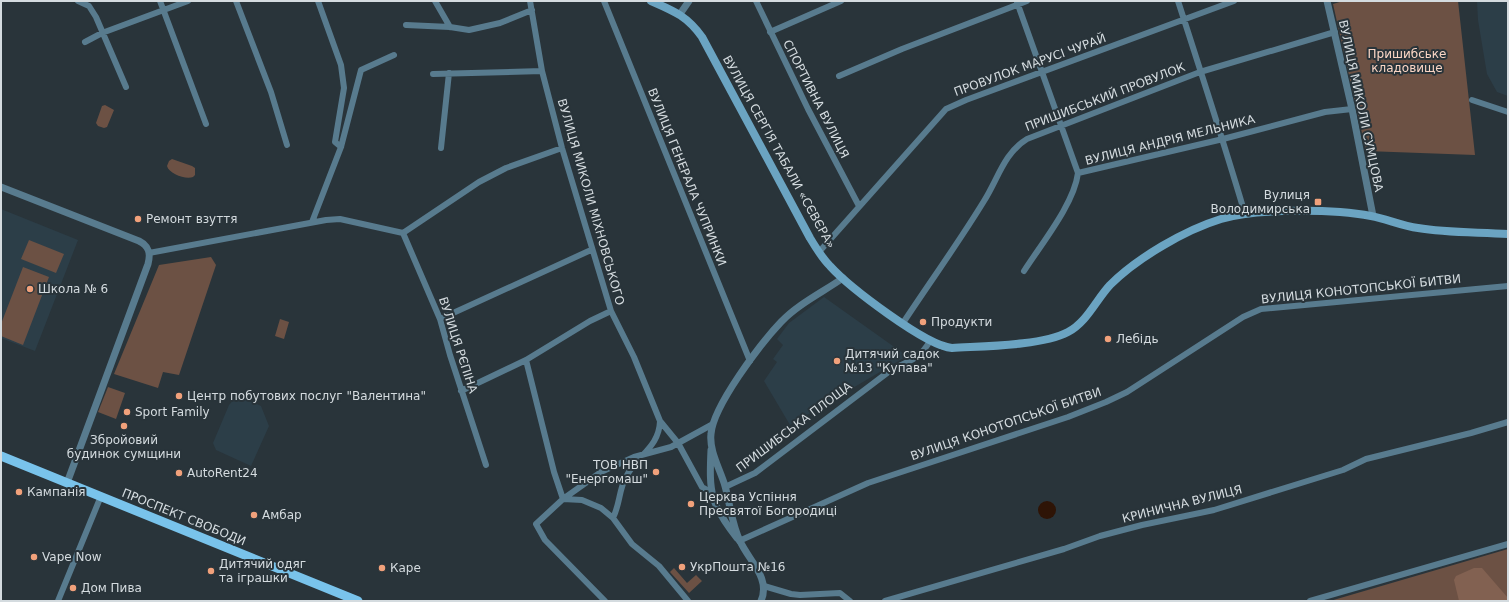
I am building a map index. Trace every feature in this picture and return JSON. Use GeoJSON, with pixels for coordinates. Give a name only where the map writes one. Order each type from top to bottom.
{"type":"FeatureCollection","features":[{"type":"Feature","properties":{"kind":"main road","name":"ВУЛИЦЯ СЕРГІЯ ТАБАЛИ «СЄВЄРА»"},"geometry":{"type":"LineString","coordinates":[[651,1],[680,14],[692,24],[702,37],[819,252],[829,265],[843,278],[903,323],[930,341],[947,348],[1021,343],[1066,333],[1083,320],[1110,286],[1137,263],[1169,243],[1220,219],[1245,214],[1306,212],[1350,213],[1373,216],[1401,225],[1419,228],[1508,234]]}},
{"type":"Feature","properties":{"kind":"main road","name":"ПРОСПЕКТ СВОБОДИ"},"geometry":{"type":"LineString","coordinates":[[1,456],[358,601]]}},
{"type":"Feature","properties":{"kind":"street"},"geometry":{"type":"LineString","coordinates":[[78,1],[89,6],[96,17],[126,87]]}},
{"type":"Feature","properties":{"kind":"street"},"geometry":{"type":"LineString","coordinates":[[160,1],[206,124]]}},
{"type":"Feature","properties":{"kind":"street"},"geometry":{"type":"LineString","coordinates":[[85,42],[102,32],[188,1]]}},
{"type":"Feature","properties":{"kind":"street"},"geometry":{"type":"LineString","coordinates":[[236,1],[271,92],[287,145]]}},
{"type":"Feature","properties":{"kind":"street"},"geometry":{"type":"LineString","coordinates":[[318,1],[341,66],[344,88],[335,142],[341,147]]}},
{"type":"Feature","properties":{"kind":"street"},"geometry":{"type":"LineString","coordinates":[[435,1],[450,27]]}},
{"type":"Feature","properties":{"kind":"street","name":"ВУЛИЦЯ МИКОЛИ МІХНОВСЬКОГО"},"geometry":{"type":"LineString","coordinates":[[530,1],[542,70],[562,148],[611,311],[634,357],[660,420],[678,443],[702,487],[711,492]]}},
{"type":"Feature","properties":{"kind":"street","name":"ВУЛИЦЯ ГЕНЕРАЛА ЧУПРИНКИ"},"geometry":{"type":"LineString","coordinates":[[604,1],[750,361]]}},
{"type":"Feature","properties":{"kind":"street"},"geometry":{"type":"LineString","coordinates":[[680,14],[689,1]]}},
{"type":"Feature","properties":{"kind":"street","name":"СПОРТИВНА ВУЛИЦЯ"},"geometry":{"type":"LineString","coordinates":[[756,1],[770,32],[859,206]]}},
{"type":"Feature","properties":{"kind":"street"},"geometry":{"type":"LineString","coordinates":[[770,32],[841,1]]}},
{"type":"Feature","properties":{"kind":"street"},"geometry":{"type":"LineString","coordinates":[[839,76],[1017,3],[1027,1]]}},
{"type":"Feature","properties":{"kind":"street"},"geometry":{"type":"LineString","coordinates":[[1178,1],[1223,139],[1245,214]]}},
{"type":"Feature","properties":{"kind":"street","name":"ПРОВУЛОК МАРУСІ ЧУРАЙ"},"geometry":{"type":"LineString","coordinates":[[819,252],[946,109],[1043,71],[1234,1]]}},
{"type":"Feature","properties":{"kind":"street","name":"ВУЛИЦЯ МИКОЛИ СУМЦОВА"},"geometry":{"type":"LineString","coordinates":[[1327,1],[1336,32],[1373,216]]}},
{"type":"Feature","properties":{"kind":"street"},"geometry":{"type":"LineString","coordinates":[[1017,3],[1043,71],[1078,173]]}},
{"type":"Feature","properties":{"kind":"street"},"geometry":{"type":"LineString","coordinates":[[406,25],[450,27],[469,30],[500,23],[532,10]]}},
{"type":"Feature","properties":{"kind":"street","name":"ПРИШИБСЬКИЙ ПРОВУЛОК"},"geometry":{"type":"LineString","coordinates":[[903,323],[985,200],[1011,152],[1017,145],[1027,139],[1200,72],[1336,32]]}},
{"type":"Feature","properties":{"kind":"street"},"geometry":{"type":"LineString","coordinates":[[312,222],[341,147],[361,70],[394,55]]}},
{"type":"Feature","properties":{"kind":"street"},"geometry":{"type":"LineString","coordinates":[[433,74],[542,70]]}},
{"type":"Feature","properties":{"kind":"street"},"geometry":{"type":"LineString","coordinates":[[441,148],[449,73]]}},
{"type":"Feature","properties":{"kind":"street"},"geometry":{"type":"LineString","coordinates":[[1472,100],[1508,112]]}},
{"type":"Feature","properties":{"kind":"street","name":"ВУЛИЦЯ АНДРІЯ МЕЛЬНИКА"},"geometry":{"type":"LineString","coordinates":[[1024,271],[1070,198],[1076,186],[1078,173],[1223,139],[1326,112],[1352,109]]}},
{"type":"Feature","properties":{"kind":"street"},"geometry":{"type":"LineString","coordinates":[[149,253],[210,240],[312,222],[340,219],[403,233],[479,182],[506,168],[562,148]]}},
{"type":"Feature","properties":{"kind":"street"},"geometry":{"type":"LineString","coordinates":[[1,187],[139,241],[145,244],[149,253],[146,270],[67,483]]}},
{"type":"Feature","properties":{"kind":"street","name":"ВУЛИЦЯ РЄПІНА"},"geometry":{"type":"LineString","coordinates":[[403,233],[440,319],[461,391],[486,465]]}},
{"type":"Feature","properties":{"kind":"street"},"geometry":{"type":"LineString","coordinates":[[440,319],[592,250]]}},
{"type":"Feature","properties":{"kind":"street","name":"ПРИШИБСЬКА ПЛОЩА"},"geometry":{"type":"LineString","coordinates":[[764,586],[758,570],[739,541],[725,487],[711,446],[712,424],[722,403],[750,361],[782,322],[805,303],[843,278]]}},
{"type":"Feature","properties":{"kind":"street","name":"ВУЛИЦЯ КОНОТОПСЬКОЇ БИТВИ"},"geometry":{"type":"LineString","coordinates":[[739,541],[868,483],[1046,425],[1106,402],[1127,392],[1252,312],[1285,306],[1312,306],[1388,296],[1508,286]]}},
{"type":"Feature","properties":{"kind":"street"},"geometry":{"type":"LineString","coordinates":[[461,391],[526,360],[590,320],[611,311]]}},
{"type":"Feature","properties":{"kind":"street","name":"ПРИШИБСЬКА ПЛОЩА"},"geometry":{"type":"LineString","coordinates":[[725,487],[755,473],[891,370],[916,359],[923,352],[930,341]]}},
{"type":"Feature","properties":{"kind":"street"},"geometry":{"type":"LineString","coordinates":[[526,360],[554,472],[563,499]]}},
{"type":"Feature","properties":{"kind":"street"},"geometry":{"type":"LineString","coordinates":[[613,518],[619,505],[625,479],[646,453],[660,432],[660,420]]}},
{"type":"Feature","properties":{"kind":"street","name":"КРИНИЧНА ВУЛИЦЯ"},"geometry":{"type":"LineString","coordinates":[[885,601],[1064,549],[1100,536],[1142,525],[1214,510],[1343,470],[1366,459],[1471,433],[1508,422]]}},
{"type":"Feature","properties":{"kind":"street"},"geometry":{"type":"LineString","coordinates":[[606,601],[545,540],[536,524],[563,499],[601,472],[623,461],[646,453],[663,450],[712,424]]}},
{"type":"Feature","properties":{"kind":"street"},"geometry":{"type":"LineString","coordinates":[[711,446],[711,492],[720,517],[739,541]]}},
{"type":"Feature","properties":{"kind":"street"},"geometry":{"type":"LineString","coordinates":[[58,601],[101,496]]}},
{"type":"Feature","properties":{"kind":"street"},"geometry":{"type":"LineString","coordinates":[[563,499],[591,502],[601,508],[613,518],[632,544],[659,566],[688,601]]}},
{"type":"Feature","properties":{"kind":"street"},"geometry":{"type":"LineString","coordinates":[[1310,601],[1508,544]]}},
{"type":"Feature","properties":{"kind":"street"},"geometry":{"type":"LineString","coordinates":[[761,601],[764,586],[800,595],[840,593],[850,601]]}},
{"type":"Feature","properties":{"kind":"shaded area"},"geometry":{"type":"Polygon","coordinates":[[[1477,1],[1508,1],[1508,96],[1497,92],[1487,74],[1478,20],[1477,1]]]}},
{"type":"Feature","properties":{"kind":"shaded area","name":"Школа № 6"},"geometry":{"type":"Polygon","coordinates":[[[1,209],[78,240],[35,351],[1,338],[1,209]]]}},
{"type":"Feature","properties":{"kind":"shaded area","name":"Дитячий садок №13 \"Купава\""},"geometry":{"type":"Polygon","coordinates":[[[824,297],[907,356],[790,425],[764,381],[777,362],[773,359],[783,345],[777,339],[789,323],[824,297]]]}},
{"type":"Feature","properties":{"kind":"shaded area"},"geometry":{"type":"Polygon","coordinates":[[[238,395],[261,406],[269,426],[251,466],[216,450],[213,443],[229,405],[238,395]]]}},
{"type":"Feature","properties":{"kind":"shaded area"},"geometry":{"type":"Polygon","coordinates":[[[1047,501],[1053,504],[1056,510],[1053,516],[1047,519],[1041,516],[1038,510],[1041,504],[1047,501]]]}},
{"type":"Feature","properties":{"kind":"shaded area"},"geometry":{"type":"Polygon","coordinates":[[[1474,568],[1482,568],[1508,598],[1508,601],[1459,601],[1454,580],[1456,576],[1474,568]]]}},
{"type":"Feature","properties":{"kind":"green space","name":"Пришибське кладовище"},"geometry":{"type":"Polygon","coordinates":[[[1343,1],[1458,1],[1475,155],[1366,151],[1333,4],[1343,1]]]}},
{"type":"Feature","properties":{"kind":"green space"},"geometry":{"type":"Polygon","coordinates":[[[105,105],[114,110],[107,127],[104,128],[98,126],[96,123],[102,106],[105,105]]]}},
{"type":"Feature","properties":{"kind":"green space"},"geometry":{"type":"Polygon","coordinates":[[[172,159],[195,168],[195,175],[190,178],[186,178],[171,172],[167,166],[169,161],[172,159]]]}},
{"type":"Feature","properties":{"kind":"green space"},"geometry":{"type":"Polygon","coordinates":[[[29,240],[64,254],[56,273],[21,259],[29,240]]]}},
{"type":"Feature","properties":{"kind":"green space"},"geometry":{"type":"Polygon","coordinates":[[[211,257],[216,265],[179,375],[163,372],[158,388],[114,374],[159,265],[211,257]]]}},
{"type":"Feature","properties":{"kind":"green space"},"geometry":{"type":"Polygon","coordinates":[[[23,267],[49,277],[23,345],[1,336],[1,324],[23,267]]]}},
{"type":"Feature","properties":{"kind":"green space"},"geometry":{"type":"Polygon","coordinates":[[[280,319],[289,322],[284,339],[275,336],[280,319]]]}},
{"type":"Feature","properties":{"kind":"green space"},"geometry":{"type":"Polygon","coordinates":[[[108,387],[125,393],[116,419],[98,412],[108,387]]]}},
{"type":"Feature","properties":{"kind":"green space"},"geometry":{"type":"Polygon","coordinates":[[[1508,549],[1508,601],[1330,601],[1508,549]]]}},
{"type":"Feature","properties":{"kind":"green space"},"geometry":{"type":"Polygon","coordinates":[[[674,568],[687,583],[696,575],[702,581],[689,593],[670,572],[674,568]]]}},
{"type":"Feature","properties":{"kind":"place","name":"Вулиця Володимирська"},"geometry":{"type":"Point","coordinates":[1318,202]}},
{"type":"Feature","properties":{"kind":"place","name":"Ремонт взуття"},"geometry":{"type":"Point","coordinates":[138,219]}},
{"type":"Feature","properties":{"kind":"place","name":"Школа № 6"},"geometry":{"type":"Point","coordinates":[30,289]}},
{"type":"Feature","properties":{"kind":"place","name":"Продукти"},"geometry":{"type":"Point","coordinates":[923,322]}},
{"type":"Feature","properties":{"kind":"place","name":"Лебідь"},"geometry":{"type":"Point","coordinates":[1108,339]}},
{"type":"Feature","properties":{"kind":"place","name":"Дитячий садок №13 \"Купава\""},"geometry":{"type":"Point","coordinates":[837,361]}},
{"type":"Feature","properties":{"kind":"place","name":"Центр побутових послуг \"Валентина\""},"geometry":{"type":"Point","coordinates":[179,396]}},
{"type":"Feature","properties":{"kind":"place","name":"Sport Family"},"geometry":{"type":"Point","coordinates":[127,412]}},
{"type":"Feature","properties":{"kind":"place","name":"Збройовий будинок сумщини"},"geometry":{"type":"Point","coordinates":[124,426]}},
{"type":"Feature","properties":{"kind":"place","name":"ТОВ НВП \"Енергомаш\""},"geometry":{"type":"Point","coordinates":[656,472]}},
{"type":"Feature","properties":{"kind":"place","name":"AutoRent24"},"geometry":{"type":"Point","coordinates":[179,473]}},
{"type":"Feature","properties":{"kind":"place","name":"Кампанія"},"geometry":{"type":"Point","coordinates":[19,492]}},
{"type":"Feature","properties":{"kind":"place","name":"Церква Успіння Пресвятої Богородиці"},"geometry":{"type":"Point","coordinates":[691,504]}},
{"type":"Feature","properties":{"kind":"place","name":"Амбар"},"geometry":{"type":"Point","coordinates":[254,515]}},
{"type":"Feature","properties":{"kind":"place","name":"Vape Now"},"geometry":{"type":"Point","coordinates":[34,557]}},
{"type":"Feature","properties":{"kind":"place","name":"УкрПошта №16"},"geometry":{"type":"Point","coordinates":[682,567]}},
{"type":"Feature","properties":{"kind":"place","name":"Каре"},"geometry":{"type":"Point","coordinates":[382,568]}},
{"type":"Feature","properties":{"kind":"place","name":"Дитячий одяг та іграшки"},"geometry":{"type":"Point","coordinates":[211,571]}},
{"type":"Feature","properties":{"kind":"place","name":"Дом Пива"},"geometry":{"type":"Point","coordinates":[73,588]}}]}
